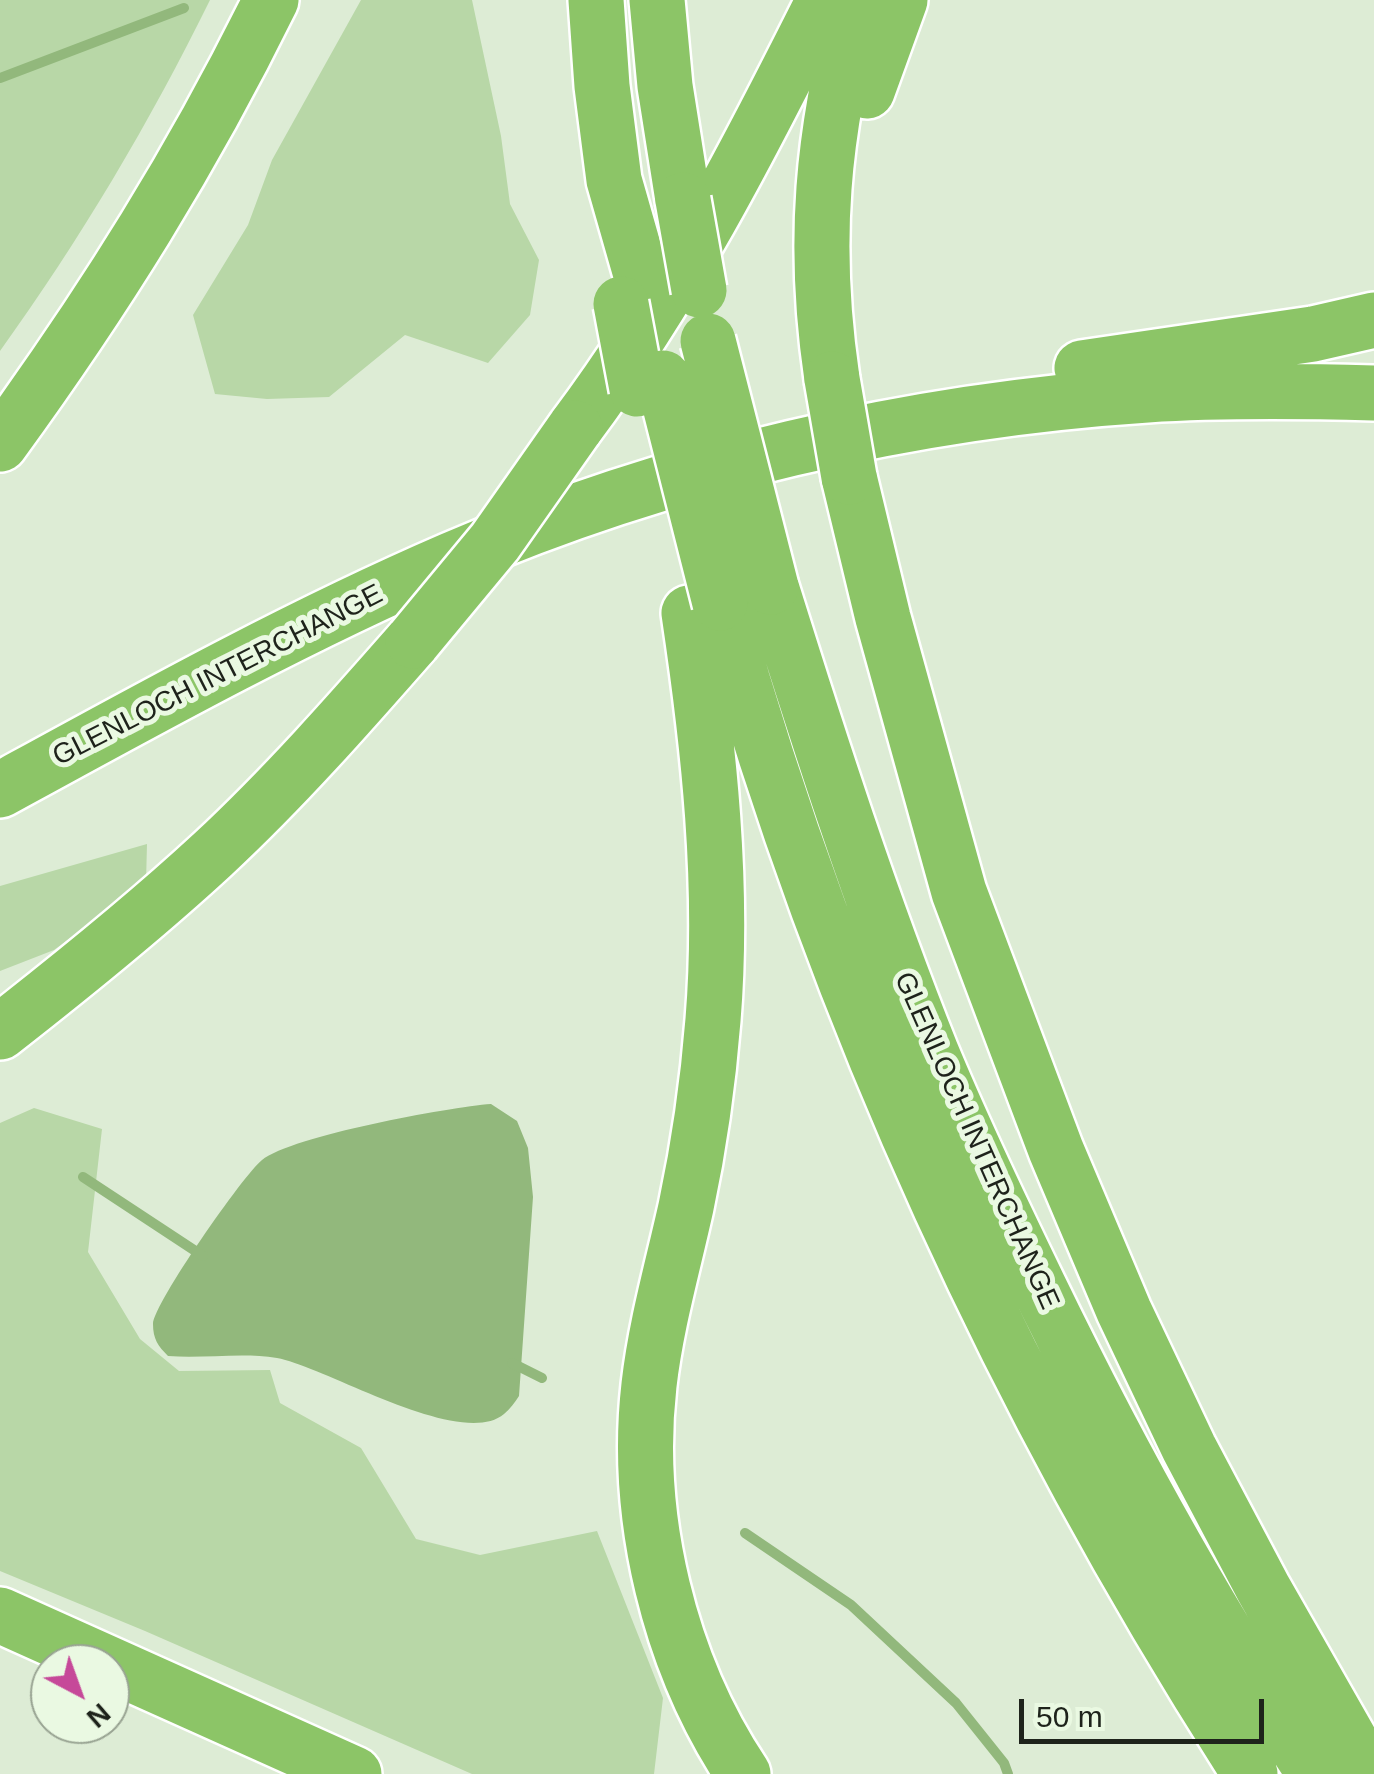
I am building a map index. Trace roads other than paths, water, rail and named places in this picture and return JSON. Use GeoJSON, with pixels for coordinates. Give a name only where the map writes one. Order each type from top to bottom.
{"type":"FeatureCollection","features":[{"type":"Feature","properties":{"kind":"highway"},"geometry":{"type":"LineString","coordinates":[[0,444],[68,350],[151,223],[226,90],[271,0]]}},
{"type":"Feature","properties":{"kind":"highway"},"geometry":{"type":"LineString","coordinates":[[596,0],[614,180],[614,231],[630,288],[667,359]]}},
{"type":"Feature","properties":{"kind":"highway","name":"GLENLOCH INTERCHANGE"},"geometry":{"type":"LineString","coordinates":[[657,0],[665,86],[683,200],[667,359],[704,608],[744,690],[816,905],[902,1124],[1024,1383],[1110,1544],[1250,1774]]}},
{"type":"Feature","properties":{"kind":"highway","name":"GLENLOCH INTERCHANGE"},"geometry":{"type":"LineString","coordinates":[[0,1032],[101,952],[215,853],[321,745],[495,542],[612,380],[687,257],[824,0]]}},
{"type":"Feature","properties":{"kind":"highway"},"geometry":{"type":"LineString","coordinates":[[858,0],[834,103],[822,181],[821,264],[830,365],[849,476],[883,618],[958,892],[1056,1150],[1124,1311],[1262,1588],[1369,1774]]}},
{"type":"Feature","properties":{"kind":"highway"},"geometry":{"type":"LineString","coordinates":[[830,365],[840,218],[851,150],[872,75],[900,0]]}},
{"type":"Feature","properties":{"kind":"highway"},"geometry":{"type":"LineString","coordinates":[[284,636],[361,586],[452,540],[584,484],[665,459],[888,403],[1122,361],[1313,334],[1374,320]]}},
{"type":"Feature","properties":{"kind":"highway","name":"GLENLOCH INTERCHANGE"},"geometry":{"type":"LineString","coordinates":[[667,359],[771,587],[837,800],[952,1103],[1073,1357],[1147,1496],[1212,1610],[1315,1774]]}},
{"type":"Feature","properties":{"kind":"highway","name":"GLENLOCH INTERCHANGE"},"geometry":{"type":"LineString","coordinates":[[0,790],[284,636],[454,559],[614,498],[696,474],[886,429],[1060,403],[1149,394],[1374,393]]}},
{"type":"Feature","properties":{"kind":"highway"},"geometry":{"type":"LineString","coordinates":[[704,608],[706,740],[715,874],[714,1002],[701,1120],[651,1368],[646,1467],[653,1536],[672,1618],[695,1684],[744,1774]]}},
{"type":"Feature","properties":{"kind":"highway"},"geometry":{"type":"LineString","coordinates":[[0,1616],[334,1767]]}},
{"type":"Feature","properties":{"kind":"waterway"},"geometry":{"type":"LineString","coordinates":[[0,78],[184,8]]}},
{"type":"Feature","properties":{"kind":"waterway"},"geometry":{"type":"LineString","coordinates":[[83,1177],[203,1256]]}},
{"type":"Feature","properties":{"kind":"waterway"},"geometry":{"type":"LineString","coordinates":[[512,1363],[542,1378]]}},
{"type":"Feature","properties":{"kind":"waterway"},"geometry":{"type":"LineString","coordinates":[[745,1533],[851,1605],[956,1703],[1004,1763],[1008,1774]]}}]}
